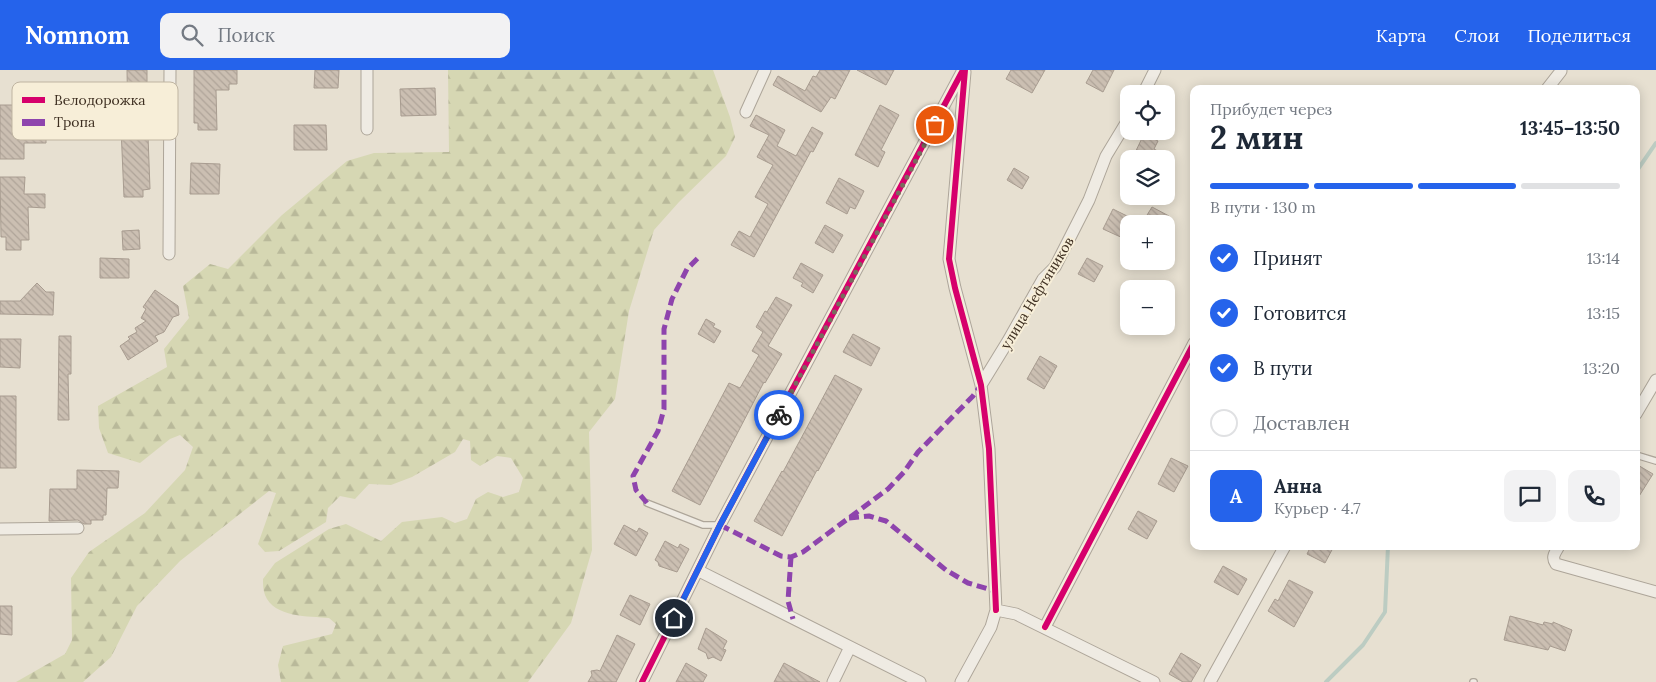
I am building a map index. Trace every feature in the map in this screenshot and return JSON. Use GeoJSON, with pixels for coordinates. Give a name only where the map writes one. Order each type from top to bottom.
{"type":"FeatureCollection","features":[{"type":"Feature","properties":{"kind":"street"},"geometry":{"type":"LineString","coordinates":[[367,70],[367,128]]}},
{"type":"Feature","properties":{"kind":"street"},"geometry":{"type":"LineString","coordinates":[[746,112],[766,70]]}},
{"type":"Feature","properties":{"kind":"street"},"geometry":{"type":"LineString","coordinates":[[961,682],[991,627],[996,610],[989,449],[981,385],[955,288],[950,259],[964,70]]}},
{"type":"Feature","properties":{"kind":"street"},"geometry":{"type":"LineString","coordinates":[[642,682],[699,571],[720,525],[964,70]]}},
{"type":"Feature","properties":{"kind":"street"},"geometry":{"type":"LineString","coordinates":[[1148,85],[1155,70]]}},
{"type":"Feature","properties":{"kind":"street"},"geometry":{"type":"LineString","coordinates":[[1550,85],[1561,71]]}},
{"type":"Feature","properties":{"kind":"street","name":"улица Нефтяников"},"geometry":{"type":"LineString","coordinates":[[981,385],[1043,280],[1055,267],[1089,200],[1106,156],[1120,133]]}},
{"type":"Feature","properties":{"kind":"street"},"geometry":{"type":"LineString","coordinates":[[169,254],[170,140]]}},
{"type":"Feature","properties":{"kind":"street"},"geometry":{"type":"LineString","coordinates":[[1045,627],[1190,351]]}},
{"type":"Feature","properties":{"kind":"street"},"geometry":{"type":"LineString","coordinates":[[1640,407],[1656,380]]}},
{"type":"Feature","properties":{"kind":"street"},"geometry":{"type":"LineString","coordinates":[[0,529],[78,528]]}},
{"type":"Feature","properties":{"kind":"street"},"geometry":{"type":"LineString","coordinates":[[1210,682],[1283,550]]}},
{"type":"Feature","properties":{"kind":"street"},"geometry":{"type":"LineString","coordinates":[[1557,550],[1553,556],[1556,564],[1656,592]]}},
{"type":"Feature","properties":{"kind":"street"},"geometry":{"type":"LineString","coordinates":[[699,571],[920,682]]}},
{"type":"Feature","properties":{"kind":"street"},"geometry":{"type":"LineString","coordinates":[[996,610],[1016,614],[1045,627],[1154,682]]}},
{"type":"Feature","properties":{"kind":"street"},"geometry":{"type":"LineString","coordinates":[[833,682],[850,647]]}},
{"type":"Feature","properties":{"kind":"lane"},"geometry":{"type":"LineString","coordinates":[[1640,456],[1656,461]]}},
{"type":"Feature","properties":{"kind":"lane"},"geometry":{"type":"LineString","coordinates":[[647,503],[703,525],[720,525]]}},
{"type":"Feature","properties":{"kind":"green space"},"geometry":{"type":"Polygon","coordinates":[[[448,70],[713,70],[735,137],[726,156],[679,202],[654,230],[629,311],[615,399],[589,432],[592,550],[571,623],[528,682],[281,682],[278,665],[283,646],[332,634],[336,624],[329,618],[302,616],[284,612],[270,603],[264,593],[263,579],[275,563],[329,529],[346,524],[381,541],[402,522],[442,517],[455,523],[467,519],[476,499],[488,492],[503,497],[519,492],[523,478],[511,458],[497,456],[480,466],[471,460],[470,441],[463,439],[455,452],[412,477],[391,485],[369,484],[355,499],[340,496],[328,508],[326,522],[279,551],[265,552],[258,544],[276,493],[269,491],[180,561],[137,606],[111,657],[83,682],[16,682],[65,654],[72,640],[71,578],[89,552],[145,513],[185,470],[193,447],[180,435],[170,439],[140,463],[108,453],[99,428],[98,406],[167,367],[164,349],[189,318],[183,286],[210,264],[228,269],[282,215],[347,161],[374,153],[449,152],[448,70]]]}},
{"type":"Feature","properties":{"kind":"building"},"geometry":{"type":"Polygon","coordinates":[[[127,70],[147,70],[147,82],[127,82],[127,70]]]}},
{"type":"Feature","properties":{"kind":"building"},"geometry":{"type":"Polygon","coordinates":[[[194,70],[237,70],[237,84],[229,84],[229,90],[216,90],[217,130],[198,130],[198,123],[194,123],[194,70]]]}},
{"type":"Feature","properties":{"kind":"building"},"geometry":{"type":"Polygon","coordinates":[[[315,70],[339,70],[338,88],[314,88],[315,70]]]}},
{"type":"Feature","properties":{"kind":"building"},"geometry":{"type":"Polygon","coordinates":[[[820,70],[850,70],[835,99],[831,97],[821,112],[773,85],[778,76],[805,91],[813,76],[816,77],[820,70]]]}},
{"type":"Feature","properties":{"kind":"building"},"geometry":{"type":"Polygon","coordinates":[[[857,70],[894,70],[886,85],[857,70]]]}},
{"type":"Feature","properties":{"kind":"building"},"geometry":{"type":"Polygon","coordinates":[[[1011,70],[1045,70],[1032,93],[1006,79],[1011,70]]]}},
{"type":"Feature","properties":{"kind":"building"},"geometry":{"type":"Polygon","coordinates":[[[1093,70],[1114,70],[1103,92],[1086,83],[1093,70]]]}},
{"type":"Feature","properties":{"kind":"building"},"geometry":{"type":"Polygon","coordinates":[[[435,88],[436,115],[401,116],[400,89],[435,88]]]}},
{"type":"Feature","properties":{"kind":"building"},"geometry":{"type":"Polygon","coordinates":[[[0,105],[12,105],[12,140],[46,140],[46,143],[24,143],[24,159],[0,159],[0,105]]]}},
{"type":"Feature","properties":{"kind":"building"},"geometry":{"type":"Polygon","coordinates":[[[880,105],[899,115],[881,150],[885,152],[878,167],[855,155],[880,105]]]}},
{"type":"Feature","properties":{"kind":"building"},"geometry":{"type":"Polygon","coordinates":[[[756,115],[785,130],[777,146],[796,156],[812,127],[823,133],[813,152],[811,151],[754,257],[731,245],[739,231],[750,237],[768,204],[755,197],[773,165],[757,157],[769,135],[750,126],[756,115]]]}},
{"type":"Feature","properties":{"kind":"building"},"geometry":{"type":"Polygon","coordinates":[[[294,125],[326,125],[327,150],[294,150],[294,125]]]}},
{"type":"Feature","properties":{"kind":"building"},"geometry":{"type":"Polygon","coordinates":[[[122,140],[148,140],[150,189],[143,190],[143,197],[124,197],[122,140]]]}},
{"type":"Feature","properties":{"kind":"building"},"geometry":{"type":"Polygon","coordinates":[[[1141,140],[1158,141],[1154,149],[1156,150],[1136,150],[1141,140]]]}},
{"type":"Feature","properties":{"kind":"building"},"geometry":{"type":"Polygon","coordinates":[[[191,163],[220,164],[219,194],[190,194],[191,163]]]}},
{"type":"Feature","properties":{"kind":"building"},"geometry":{"type":"Polygon","coordinates":[[[1014,168],[1029,177],[1022,189],[1007,180],[1014,168]]]}},
{"type":"Feature","properties":{"kind":"building"},"geometry":{"type":"Polygon","coordinates":[[[0,177],[25,177],[24,194],[45,194],[45,208],[28,207],[29,240],[21,240],[21,250],[6,250],[6,237],[1,237],[0,177]]]}},
{"type":"Feature","properties":{"kind":"building"},"geometry":{"type":"Polygon","coordinates":[[[839,178],[864,191],[855,209],[850,207],[847,214],[826,203],[839,178]]]}},
{"type":"Feature","properties":{"kind":"building"},"geometry":{"type":"Polygon","coordinates":[[[1152,207],[1167,215],[1147,215],[1152,207]]]}},
{"type":"Feature","properties":{"kind":"building"},"geometry":{"type":"Polygon","coordinates":[[[1113,209],[1125,215],[1120,215],[1120,237],[1103,229],[1113,209]]]}},
{"type":"Feature","properties":{"kind":"building"},"geometry":{"type":"Polygon","coordinates":[[[825,225],[843,235],[833,253],[815,243],[825,225]]]}},
{"type":"Feature","properties":{"kind":"building"},"geometry":{"type":"Polygon","coordinates":[[[139,230],[140,249],[123,250],[122,231],[139,230]]]}},
{"type":"Feature","properties":{"kind":"building"},"geometry":{"type":"Polygon","coordinates":[[[100,258],[129,259],[129,278],[100,278],[100,258]]]}},
{"type":"Feature","properties":{"kind":"building"},"geometry":{"type":"Polygon","coordinates":[[[1087,258],[1103,266],[1094,282],[1078,274],[1087,258]]]}},
{"type":"Feature","properties":{"kind":"building"},"geometry":{"type":"Polygon","coordinates":[[[801,263],[823,275],[813,293],[801,286],[803,283],[793,278],[801,263]]]}},
{"type":"Feature","properties":{"kind":"building"},"geometry":{"type":"Polygon","coordinates":[[[37,283],[46,292],[54,292],[53,315],[0,314],[0,301],[20,301],[37,283]]]}},
{"type":"Feature","properties":{"kind":"building"},"geometry":{"type":"Polygon","coordinates":[[[155,290],[178,306],[179,315],[173,317],[164,332],[155,336],[158,341],[128,360],[120,346],[130,339],[128,337],[137,332],[135,328],[146,321],[141,318],[146,309],[143,307],[155,290]]]}},
{"type":"Feature","properties":{"kind":"building"},"geometry":{"type":"Polygon","coordinates":[[[776,297],[792,305],[768,346],[782,354],[764,382],[700,505],[672,491],[729,383],[740,388],[759,355],[752,351],[763,332],[756,327],[776,297]]]}},
{"type":"Feature","properties":{"kind":"building"},"geometry":{"type":"Polygon","coordinates":[[[706,319],[715,324],[713,327],[721,331],[714,343],[698,334],[706,319]]]}},
{"type":"Feature","properties":{"kind":"building"},"geometry":{"type":"Polygon","coordinates":[[[853,334],[880,348],[871,366],[843,352],[853,334]]]}},
{"type":"Feature","properties":{"kind":"building"},"geometry":{"type":"Polygon","coordinates":[[[59,336],[71,336],[71,374],[68,374],[69,420],[58,420],[59,336]]]}},
{"type":"Feature","properties":{"kind":"building"},"geometry":{"type":"Polygon","coordinates":[[[0,339],[21,339],[20,368],[0,367],[0,339]]]}},
{"type":"Feature","properties":{"kind":"building"},"geometry":{"type":"Polygon","coordinates":[[[1040,356],[1057,366],[1044,389],[1027,379],[1040,356]]]}},
{"type":"Feature","properties":{"kind":"building"},"geometry":{"type":"Polygon","coordinates":[[[835,375],[862,389],[782,536],[754,521],[783,472],[835,375]]]}},
{"type":"Feature","properties":{"kind":"building"},"geometry":{"type":"Polygon","coordinates":[[[0,396],[16,396],[16,468],[0,468],[0,396]]]}},
{"type":"Feature","properties":{"kind":"building"},"geometry":{"type":"Polygon","coordinates":[[[1171,458],[1188,466],[1174,492],[1158,484],[1171,458]]]}},
{"type":"Feature","properties":{"kind":"building"},"geometry":{"type":"Polygon","coordinates":[[[1640,466],[1653,474],[1640,495],[1640,466]]]}},
{"type":"Feature","properties":{"kind":"building"},"geometry":{"type":"Polygon","coordinates":[[[77,470],[119,471],[118,488],[107,488],[106,515],[103,515],[103,520],[91,520],[91,524],[84,524],[78,520],[49,521],[50,489],[77,489],[77,470]]]}},
{"type":"Feature","properties":{"kind":"building"},"geometry":{"type":"Polygon","coordinates":[[[1138,511],[1157,521],[1147,539],[1128,529],[1138,511]]]}},
{"type":"Feature","properties":{"kind":"building"},"geometry":{"type":"Polygon","coordinates":[[[624,525],[637,532],[639,528],[648,533],[636,556],[614,544],[624,525]]]}},
{"type":"Feature","properties":{"kind":"building"},"geometry":{"type":"Polygon","coordinates":[[[665,541],[678,548],[680,544],[689,549],[677,572],[659,566],[655,560],[665,541]]]}},
{"type":"Feature","properties":{"kind":"building"},"geometry":{"type":"Polygon","coordinates":[[[1309,550],[1332,550],[1325,563],[1307,554],[1309,550]]]}},
{"type":"Feature","properties":{"kind":"building"},"geometry":{"type":"Polygon","coordinates":[[[1223,566],[1247,579],[1238,595],[1214,582],[1223,566]]]}},
{"type":"Feature","properties":{"kind":"building"},"geometry":{"type":"Polygon","coordinates":[[[1289,580],[1313,592],[1294,627],[1268,611],[1275,599],[1278,601],[1289,580]]]}},
{"type":"Feature","properties":{"kind":"building"},"geometry":{"type":"Polygon","coordinates":[[[630,595],[650,604],[640,625],[620,615],[630,595]]]}},
{"type":"Feature","properties":{"kind":"building"},"geometry":{"type":"Polygon","coordinates":[[[0,606],[12,606],[12,635],[0,634],[0,606]]]}},
{"type":"Feature","properties":{"kind":"building"},"geometry":{"type":"Polygon","coordinates":[[[1510,616],[1543,625],[1544,622],[1553,624],[1553,622],[1572,630],[1565,651],[1550,646],[1548,650],[1504,640],[1510,616]]]}},
{"type":"Feature","properties":{"kind":"building"},"geometry":{"type":"Polygon","coordinates":[[[706,628],[727,641],[723,649],[726,650],[721,661],[713,657],[708,659],[706,653],[698,649],[706,628]]]}},
{"type":"Feature","properties":{"kind":"building"},"geometry":{"type":"Polygon","coordinates":[[[617,635],[635,644],[616,682],[588,682],[592,675],[591,671],[600,671],[617,635]]]}},
{"type":"Feature","properties":{"kind":"building"},"geometry":{"type":"Polygon","coordinates":[[[1181,653],[1201,665],[1191,682],[1183,682],[1169,674],[1181,653]]]}},
{"type":"Feature","properties":{"kind":"building"},"geometry":{"type":"Polygon","coordinates":[[[686,663],[707,675],[703,682],[676,682],[686,663]]]}},
{"type":"Feature","properties":{"kind":"building"},"geometry":{"type":"Polygon","coordinates":[[[784,663],[820,682],[774,682],[784,663]]]}},
{"type":"Feature","properties":{"kind":"waterway"},"geometry":{"type":"LineString","coordinates":[[1640,166],[1656,143]]}},
{"type":"Feature","properties":{"kind":"waterway"},"geometry":{"type":"LineString","coordinates":[[1326,682],[1363,645],[1385,612],[1388,550]]}},
{"type":"Feature","properties":{"kind":"marked path"},"geometry":{"type":"LineString","coordinates":[[647,503],[636,490],[633,476],[658,431],[664,409],[664,329],[672,299],[687,269],[698,258]]}},
{"type":"Feature","properties":{"kind":"marked path"},"geometry":{"type":"LineString","coordinates":[[720,525],[781,556],[791,557],[803,552],[888,489],[904,472],[918,452],[973,396],[981,385]]}},
{"type":"Feature","properties":{"kind":"marked path"},"geometry":{"type":"LineString","coordinates":[[849,518],[869,516],[886,521],[946,570],[968,583],[995,591]]}},
{"type":"Feature","properties":{"kind":"marked path"},"geometry":{"type":"LineString","coordinates":[[791,557],[788,601],[793,619]]}},
{"type":"Feature","properties":{"kind":"cycle path"},"geometry":{"type":"LineString","coordinates":[[642,682],[720,525],[963,70]]}},
{"type":"Feature","properties":{"kind":"cycle path"},"geometry":{"type":"LineString","coordinates":[[965,70],[949,259],[981,385],[989,449],[996,610]]}},
{"type":"Feature","properties":{"kind":"cycle path"},"geometry":{"type":"LineString","coordinates":[[1045,627],[1190,351]]}},
{"type":"Feature","properties":{"kind":"way so far"},"geometry":{"type":"LineString","coordinates":[[779,415],[935,125]]}},
{"type":"Feature","properties":{"kind":"route"},"geometry":{"type":"LineString","coordinates":[[674,618],[699,571],[720,525],[779,415]]}}]}
